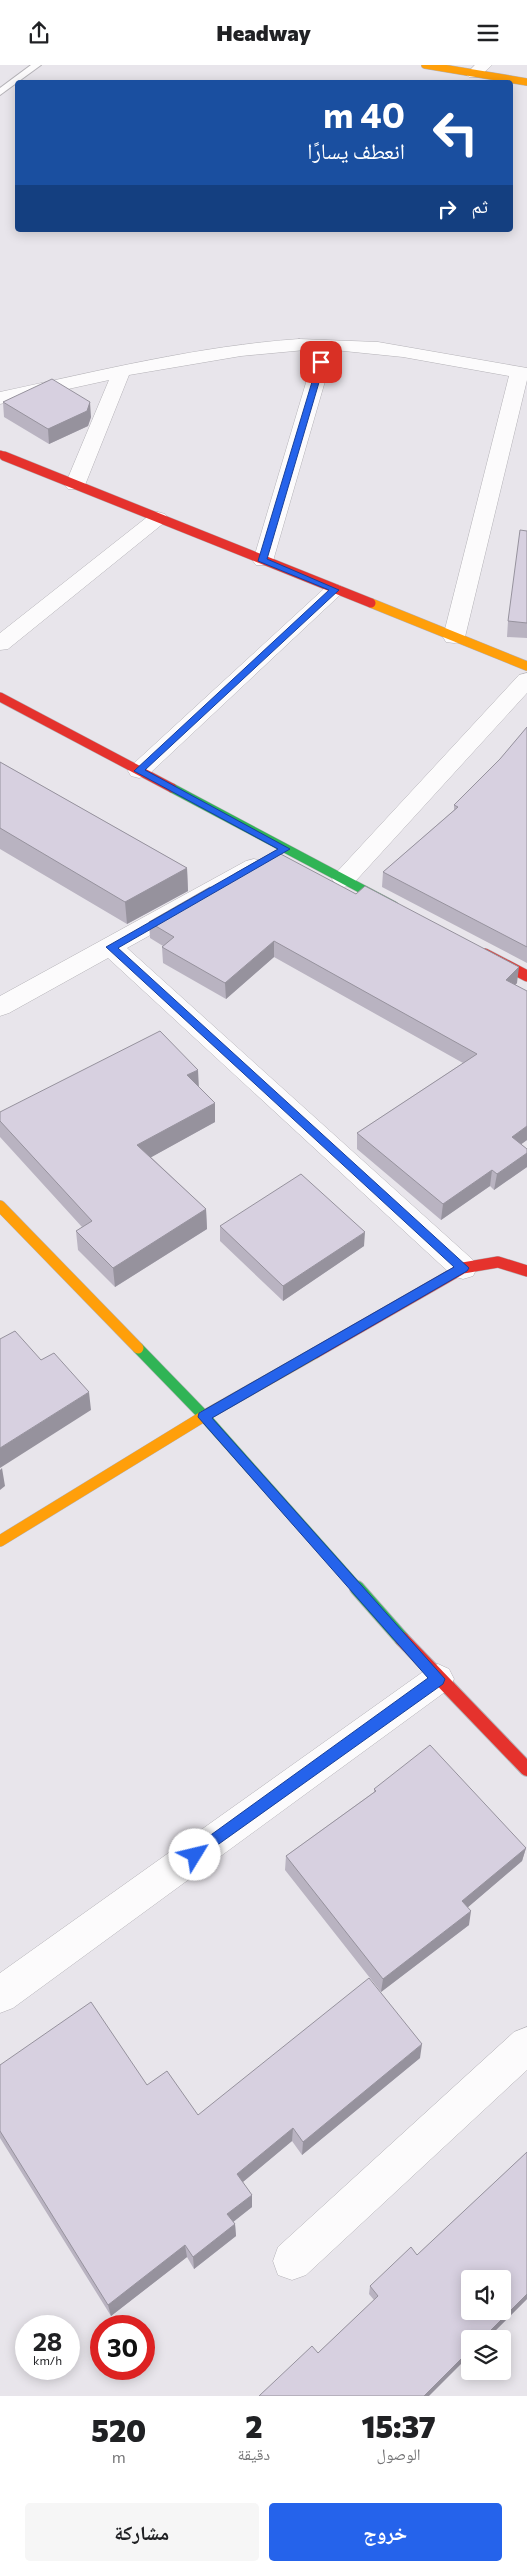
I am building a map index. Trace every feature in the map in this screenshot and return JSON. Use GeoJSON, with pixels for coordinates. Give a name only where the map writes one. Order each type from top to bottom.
{"type":"FeatureCollection","features":[{"type":"Feature","properties":{"kind":"street"},"geometry":{"type":"LineString","coordinates":[[425,65],[479,69],[527,82]]}},
{"type":"Feature","properties":{"kind":"street"},"geometry":{"type":"LineString","coordinates":[[263,561],[327,344]]}},
{"type":"Feature","properties":{"kind":"street"},"geometry":{"type":"LineString","coordinates":[[0,399],[122,371],[265,347],[327,344],[391,349],[523,373],[454,637]]}},
{"type":"Feature","properties":{"kind":"street"},"geometry":{"type":"LineString","coordinates":[[75,485],[122,371]]}},
{"type":"Feature","properties":{"kind":"street"},"geometry":{"type":"LineString","coordinates":[[0,454],[334,590],[527,665]]}},
{"type":"Feature","properties":{"kind":"street"},"geometry":{"type":"LineString","coordinates":[[0,644],[158,518]]}},
{"type":"Feature","properties":{"kind":"street"},"geometry":{"type":"LineString","coordinates":[[139,771],[334,590]]}},
{"type":"Feature","properties":{"kind":"street"},"geometry":{"type":"LineString","coordinates":[[344,879],[527,680]]}},
{"type":"Feature","properties":{"kind":"street"},"geometry":{"type":"LineString","coordinates":[[0,697],[405,911]]}},
{"type":"Feature","properties":{"kind":"street"},"geometry":{"type":"LineString","coordinates":[[0,1007],[286,849]]}},
{"type":"Feature","properties":{"kind":"street"},"geometry":{"type":"LineString","coordinates":[[111,947],[463,1268]]}},
{"type":"Feature","properties":{"kind":"street"},"geometry":{"type":"LineString","coordinates":[[475,949],[527,976]]}},
{"type":"Feature","properties":{"kind":"street"},"geometry":{"type":"LineString","coordinates":[[0,1206],[204,1417],[438,1679],[527,1769]]}},
{"type":"Feature","properties":{"kind":"street"},"geometry":{"type":"LineString","coordinates":[[0,1541],[204,1417],[463,1268],[498,1262],[527,1271]]}},
{"type":"Feature","properties":{"kind":"street"},"geometry":{"type":"LineString","coordinates":[[0,1995],[438,1679]]}},
{"type":"Feature","properties":{"kind":"street"},"geometry":{"type":"LineString","coordinates":[[292,2261],[527,2045]]}},
{"type":"Feature","properties":{"kind":"lane"},"geometry":{"type":"LineString","coordinates":[[16,80],[37,65]]}},
{"type":"Feature","properties":{"kind":"lane"},"geometry":{"type":"LineString","coordinates":[[0,92],[15,81]]}},
{"type":"Feature","properties":{"kind":"building"},"geometry":{"type":"Polygon","coordinates":[[[52,379],[90,402],[87,411],[48,429],[3,402],[52,379]]]}},
{"type":"Feature","properties":{"kind":"building"},"geometry":{"type":"Polygon","coordinates":[[[520,530],[527,531],[527,623],[508,621],[520,530]]]}},
{"type":"Feature","properties":{"kind":"building"},"geometry":{"type":"Polygon","coordinates":[[[527,727],[527,947],[383,872],[458,807],[454,805],[500,759],[527,727]]]}},
{"type":"Feature","properties":{"kind":"building"},"geometry":{"type":"Polygon","coordinates":[[[0,762],[187,868],[125,902],[0,828],[0,762]]]}},
{"type":"Feature","properties":{"kind":"building"},"geometry":{"type":"Polygon","coordinates":[[[275,851],[356,894],[365,886],[519,967],[506,980],[527,991],[527,1126],[512,1137],[527,1149],[527,1153],[497,1174],[492,1170],[443,1204],[357,1133],[477,1054],[274,941],[225,983],[162,947],[174,937],[149,922],[210,887],[215,890],[236,873],[275,851]]]}},
{"type":"Feature","properties":{"kind":"building"},"geometry":{"type":"Polygon","coordinates":[[[160,1031],[198,1070],[187,1075],[215,1103],[137,1145],[206,1209],[113,1268],[76,1231],[92,1221],[0,1121],[0,1112],[160,1031]]]}},
{"type":"Feature","properties":{"kind":"building"},"geometry":{"type":"Polygon","coordinates":[[[301,1174],[365,1232],[283,1286],[220,1226],[301,1174]]]}},
{"type":"Feature","properties":{"kind":"building"},"geometry":{"type":"Polygon","coordinates":[[[15,1331],[41,1360],[54,1353],[89,1392],[0,1448],[0,1339],[15,1331]]]}},
{"type":"Feature","properties":{"kind":"building"},"geometry":{"type":"Polygon","coordinates":[[[430,1745],[526,1848],[462,1901],[471,1911],[383,1979],[286,1856],[376,1791],[374,1789],[430,1745]]]}},
{"type":"Feature","properties":{"kind":"building"},"geometry":{"type":"Polygon","coordinates":[[[369,1978],[422,2044],[303,2142],[293,2128],[237,2174],[252,2195],[227,2214],[235,2224],[193,2257],[185,2245],[108,2305],[0,2131],[0,2065],[91,2002],[147,2085],[167,2071],[198,2115],[369,1978]]]}},
{"type":"Feature","properties":{"kind":"building"},"geometry":{"type":"Polygon","coordinates":[[[527,2152],[527,2294],[511,2310],[511,2270],[461,2270],[461,2320],[501,2320],[491,2330],[461,2330],[461,2359],[424,2396],[259,2396],[312,2346],[318,2353],[378,2296],[370,2286],[411,2247],[417,2255],[527,2152]]]}},
{"type":"Feature","properties":{"kind":"traffic: fast"},"geometry":{"type":"LineString","coordinates":[[172,788],[394,906]]}},
{"type":"Feature","properties":{"kind":"traffic: fast"},"geometry":{"type":"LineString","coordinates":[[138,1348],[204,1416],[402,1639]]}},
{"type":"Feature","properties":{"kind":"traffic: slow"},"geometry":{"type":"LineString","coordinates":[[425,65],[527,82]]}},
{"type":"Feature","properties":{"kind":"traffic: slow"},"geometry":{"type":"LineString","coordinates":[[371,603],[527,666]]}},
{"type":"Feature","properties":{"kind":"traffic: slow"},"geometry":{"type":"LineString","coordinates":[[0,1206],[138,1348]]}},
{"type":"Feature","properties":{"kind":"traffic: slow"},"geometry":{"type":"LineString","coordinates":[[0,1541],[204,1416],[315,1353]]}},
{"type":"Feature","properties":{"kind":"traffic: jam"},"geometry":{"type":"LineString","coordinates":[[0,454],[371,603]]}},
{"type":"Feature","properties":{"kind":"traffic: jam"},"geometry":{"type":"LineString","coordinates":[[0,697],[172,788]]}},
{"type":"Feature","properties":{"kind":"traffic: jam"},"geometry":{"type":"LineString","coordinates":[[485,954],[527,976]]}},
{"type":"Feature","properties":{"kind":"traffic: jam"},"geometry":{"type":"LineString","coordinates":[[315,1353],[463,1268],[498,1262],[527,1271]]}},
{"type":"Feature","properties":{"kind":"traffic: jam"},"geometry":{"type":"LineString","coordinates":[[402,1639],[438,1679],[527,1769]]}},
{"type":"Feature","properties":{"kind":"route"},"geometry":{"type":"LineString","coordinates":[[195,1855],[438,1679],[204,1417],[463,1268],[111,947],[286,849],[139,771],[334,590],[263,561],[321,362]]}}]}
